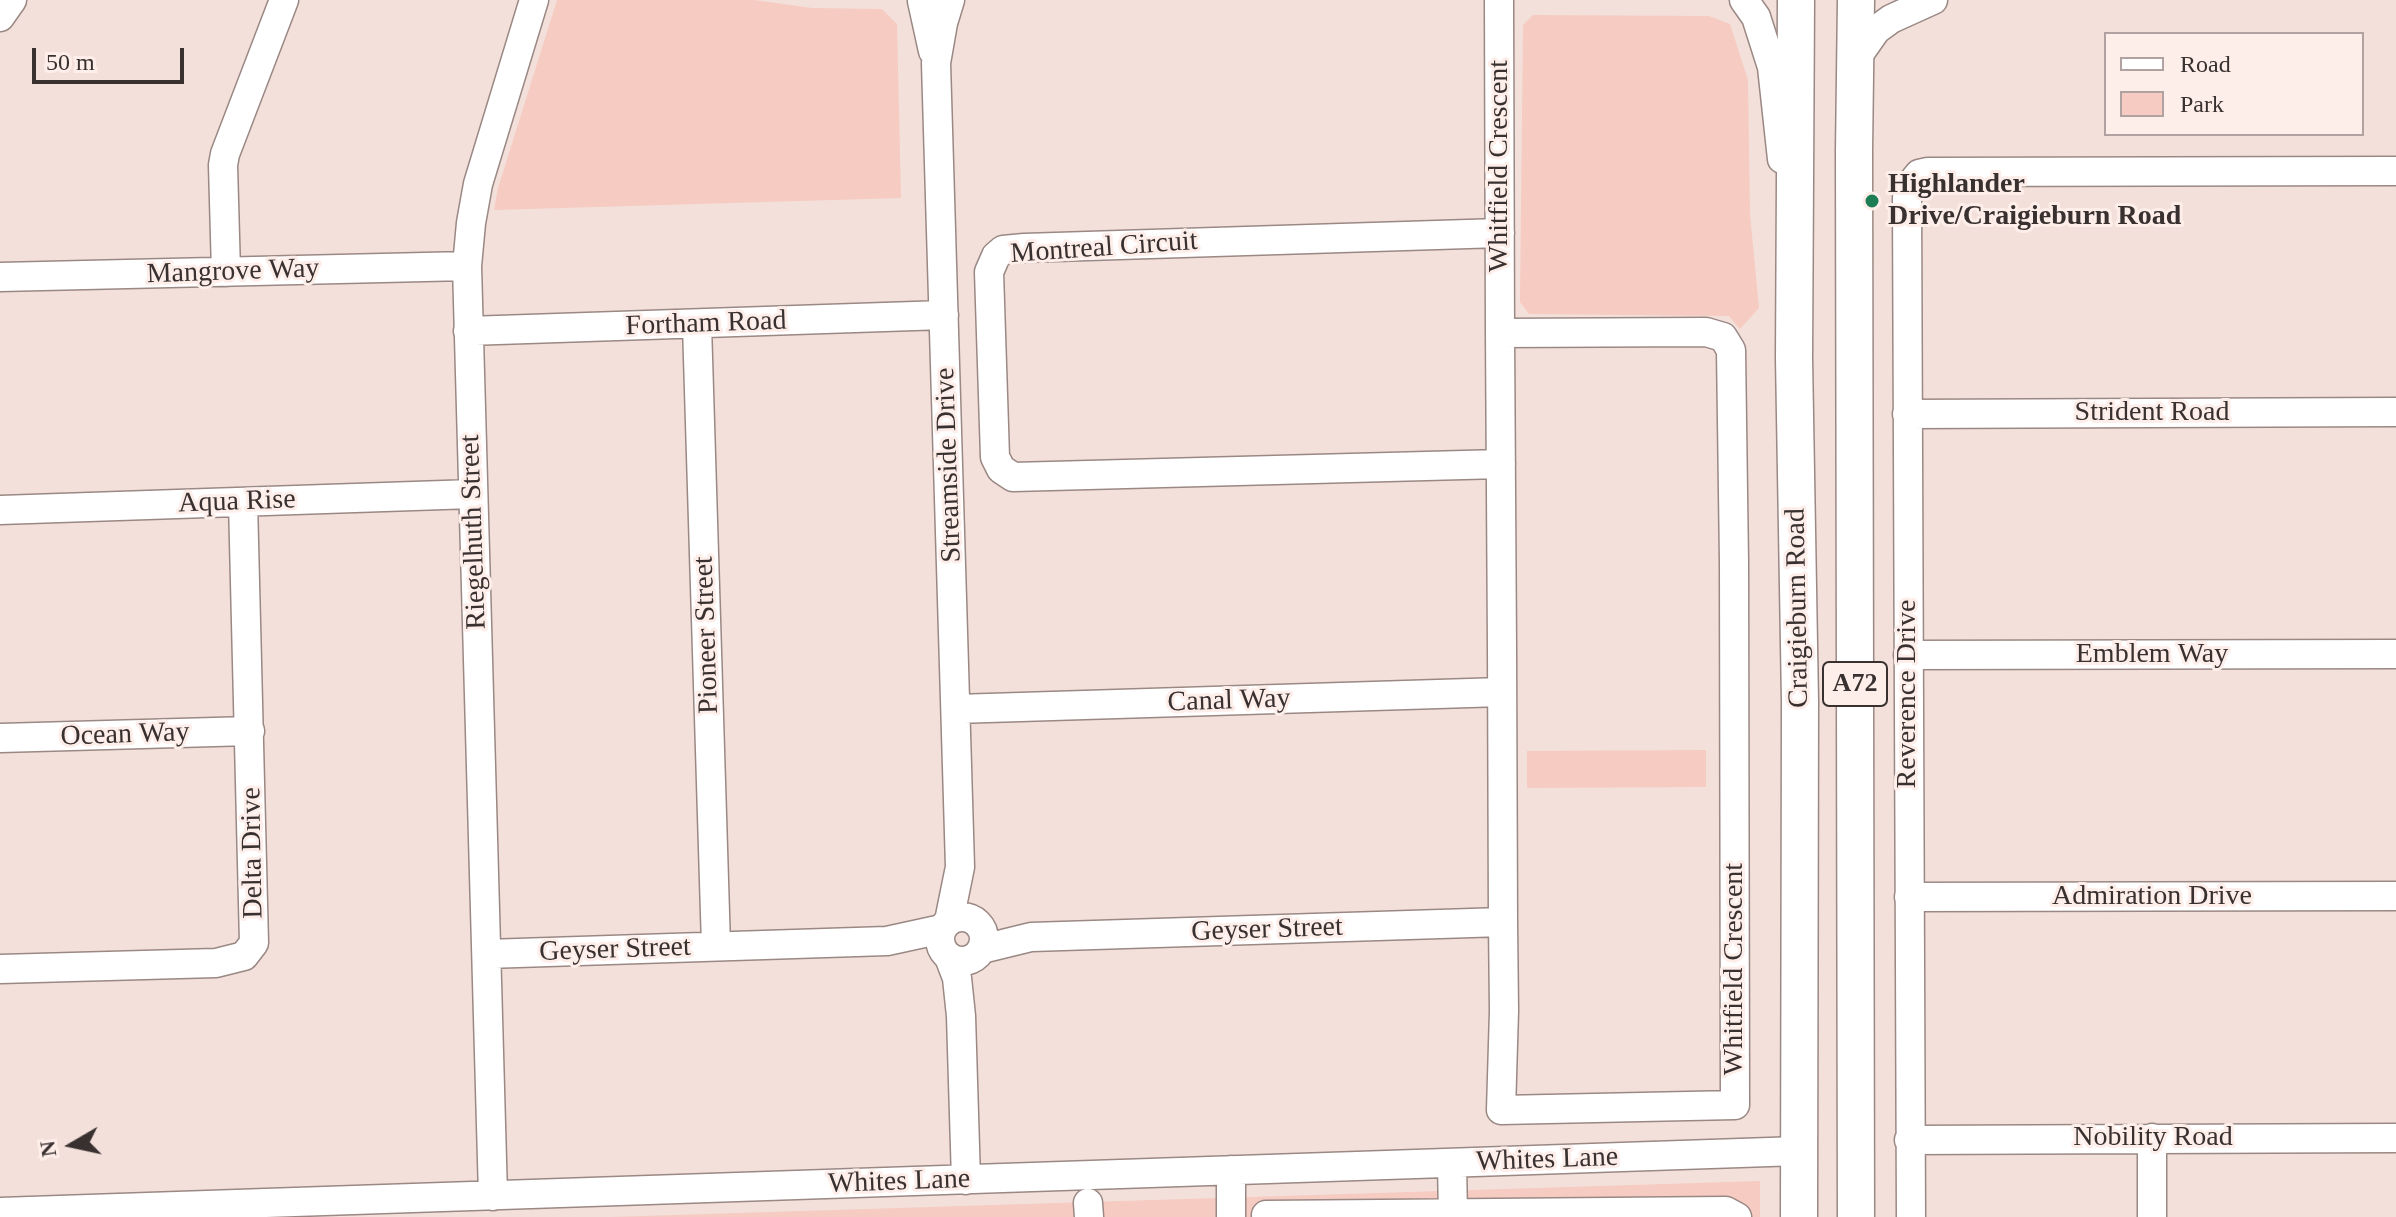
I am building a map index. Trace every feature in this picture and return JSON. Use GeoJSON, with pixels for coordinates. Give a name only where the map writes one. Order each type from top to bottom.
{"type":"FeatureCollection","features":[{"type":"Feature","properties":{"kind":"main road","name":"Craigieburn Road"},"geometry":{"type":"LineString","coordinates":[[1796,0],[1799,1217]]}},
{"type":"Feature","properties":{"kind":"main road","name":"Craigieburn Road"},"geometry":{"type":"LineString","coordinates":[[1856,0],[1856,1217]]}},
{"type":"Feature","properties":{"kind":"street"},"geometry":{"type":"LineString","coordinates":[[0,17],[12,0]]}},
{"type":"Feature","properties":{"kind":"street"},"geometry":{"type":"LineString","coordinates":[[226,272],[225,154],[284,0]]}},
{"type":"Feature","properties":{"kind":"street","name":"Riegelhuth Street"},"geometry":{"type":"LineString","coordinates":[[493,1196],[467,266],[478,184],[534,0]]}},
{"type":"Feature","properties":{"kind":"street","name":"Streamside Drive"},"geometry":{"type":"LineString","coordinates":[[934,0],[956,709],[966,1180]]}},
{"type":"Feature","properties":{"kind":"street","name":"Whitfield Crescent"},"geometry":{"type":"LineString","coordinates":[[1499,0],[1501,1110],[1735,1105],[1731,350],[1723,337],[1706,332],[1500,333]]}},
{"type":"Feature","properties":{"kind":"street"},"geometry":{"type":"LineString","coordinates":[[1744,0],[1756,17],[1772,67],[1795,272]]}},
{"type":"Feature","properties":{"kind":"street"},"geometry":{"type":"LineString","coordinates":[[1855,60],[1876,30],[1891,19],[1933,0]]}},
{"type":"Feature","properties":{"kind":"street","name":"Reverence Drive"},"geometry":{"type":"LineString","coordinates":[[1911,1217],[1907,414],[1907,198],[1910,185],[1919,174],[1956,172],[2396,171]]}},
{"type":"Feature","properties":{"kind":"street","name":"Montreal Circuit"},"geometry":{"type":"LineString","coordinates":[[1500,233],[1011,249],[996,256],[991,266],[989,294],[995,457],[1001,469],[1013,477],[1501,464]]}},
{"type":"Feature","properties":{"kind":"street","name":"Mangrove Way"},"geometry":{"type":"LineString","coordinates":[[0,277],[467,266]]}},
{"type":"Feature","properties":{"kind":"street","name":"Fortham Road"},"geometry":{"type":"LineString","coordinates":[[468,331],[944,315]]}},
{"type":"Feature","properties":{"kind":"street","name":"Pioneer Street"},"geometry":{"type":"LineString","coordinates":[[697,325],[716,946]]}},
{"type":"Feature","properties":{"kind":"street","name":"Strident Road"},"geometry":{"type":"LineString","coordinates":[[1907,414],[2396,412]]}},
{"type":"Feature","properties":{"kind":"street","name":"Aqua Rise"},"geometry":{"type":"LineString","coordinates":[[0,510],[473,494]]}},
{"type":"Feature","properties":{"kind":"street","name":"Delta Drive"},"geometry":{"type":"LineString","coordinates":[[0,969],[216,963],[244,956],[254,943],[243,502]]}},
{"type":"Feature","properties":{"kind":"street","name":"Emblem Way"},"geometry":{"type":"LineString","coordinates":[[1908,655],[2396,654]]}},
{"type":"Feature","properties":{"kind":"street","name":"Canal Way"},"geometry":{"type":"LineString","coordinates":[[956,709],[1502,692]]}},
{"type":"Feature","properties":{"kind":"street","name":"Ocean Way"},"geometry":{"type":"LineString","coordinates":[[0,738],[250,731]]}},
{"type":"Feature","properties":{"kind":"street","name":"Admiration Drive"},"geometry":{"type":"LineString","coordinates":[[1909,897],[2396,896]]}},
{"type":"Feature","properties":{"kind":"street","name":"Geyser Street"},"geometry":{"type":"LineString","coordinates":[[487,954],[1503,922]]}},
{"type":"Feature","properties":{"kind":"street"},"geometry":{"type":"LineString","coordinates":[[2152,1138],[2152,1217]]}},
{"type":"Feature","properties":{"kind":"street","name":"Nobility Road"},"geometry":{"type":"LineString","coordinates":[[1909,1140],[2396,1138]]}},
{"type":"Feature","properties":{"kind":"street","name":"Whites Lane"},"geometry":{"type":"LineString","coordinates":[[0,1212],[1799,1151]]}},
{"type":"Feature","properties":{"kind":"street"},"geometry":{"type":"LineString","coordinates":[[1452,1163],[1453,1215]]}},
{"type":"Feature","properties":{"kind":"street"},"geometry":{"type":"LineString","coordinates":[[1231,1170],[1231,1217]]}},
{"type":"Feature","properties":{"kind":"street"},"geometry":{"type":"LineString","coordinates":[[1266,1215],[1726,1211],[1737,1217]]}},
{"type":"Feature","properties":{"kind":"green space"},"geometry":{"type":"Polygon","coordinates":[[[557,0],[754,0],[812,8],[882,9],[897,24],[901,198],[494,210],[498,188],[557,0]]]}},
{"type":"Feature","properties":{"kind":"green space"},"geometry":{"type":"Polygon","coordinates":[[[1533,15],[1709,16],[1730,24],[1748,80],[1750,214],[1759,308],[1740,329],[1729,316],[1529,314],[1520,302],[1523,25],[1533,15]]]}},
{"type":"Feature","properties":{"kind":"green space"},"geometry":{"type":"Polygon","coordinates":[[[1706,750],[1706,787],[1527,788],[1527,751],[1706,750]]]}},
{"type":"Feature","properties":{"kind":"green space"},"geometry":{"type":"Polygon","coordinates":[[[1760,1181],[1760,1217],[611,1217],[1760,1181]]]}},
{"type":"Feature","properties":{"kind":"place","name":"Highlander Drive/Craigieburn Road"},"geometry":{"type":"Point","coordinates":[1872,201]}}]}
